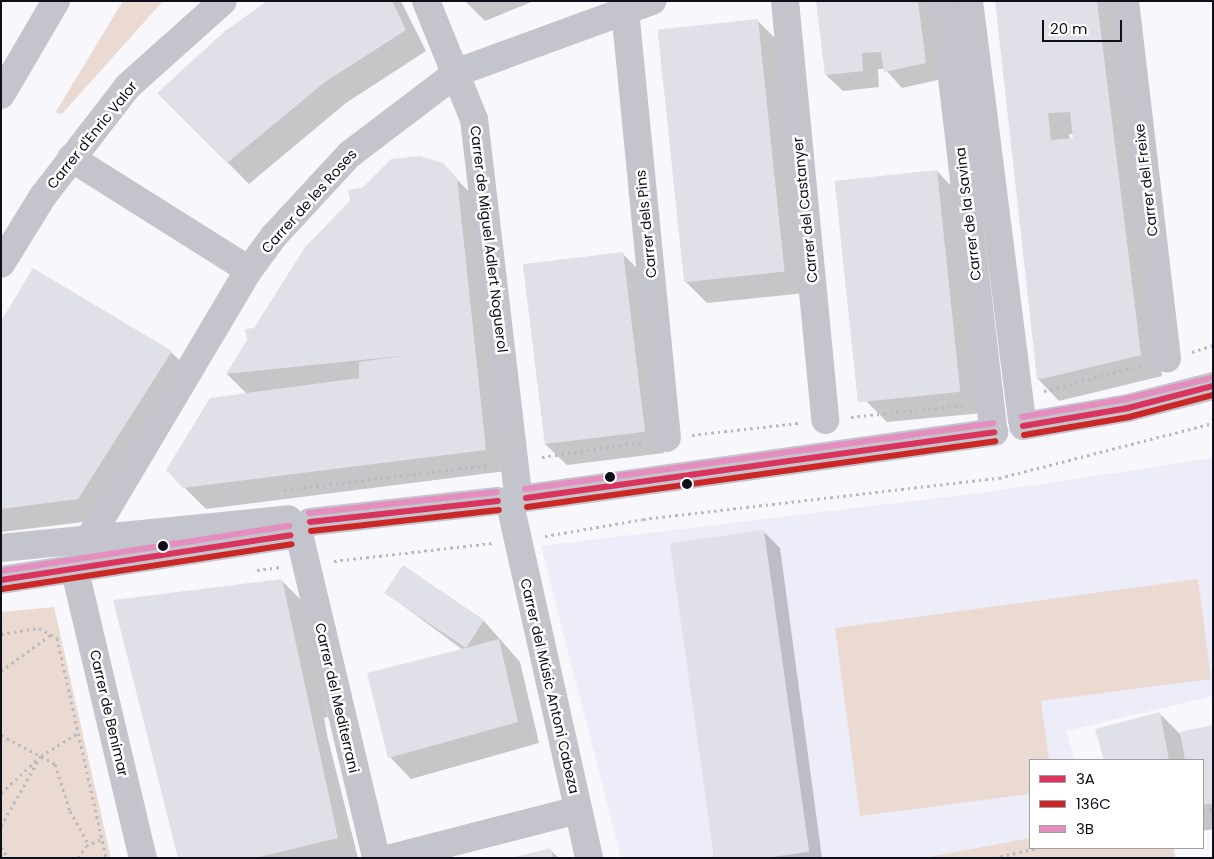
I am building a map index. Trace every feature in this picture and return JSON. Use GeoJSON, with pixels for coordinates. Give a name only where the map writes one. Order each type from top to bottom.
{"type":"FeatureCollection","features":[{"type":"Feature","properties":{"kind":"street"},"geometry":{"type":"LineString","coordinates":[[1,95],[56,1]]}},
{"type":"Feature","properties":{"kind":"street","name":"Carrer d'Enric Valor"},"geometry":{"type":"LineString","coordinates":[[1,264],[71,158],[128,86],[222,1]]}},
{"type":"Feature","properties":{"kind":"street","name":"Carrer de Miguel Adlert Noguerol"},"geometry":{"type":"LineString","coordinates":[[426,1],[458,72],[474,119],[514,492]]}},
{"type":"Feature","properties":{"kind":"street","name":"Carrer de les Roses"},"geometry":{"type":"LineString","coordinates":[[89,539],[250,270],[274,236],[350,154],[458,72],[652,1]]}},
{"type":"Feature","properties":{"kind":"street","name":"Carrer del Castanyer"},"geometry":{"type":"LineString","coordinates":[[785,1],[826,420]]}},
{"type":"Feature","properties":{"kind":"street","name":"Carrer de la Savina"},"geometry":{"type":"LineString","coordinates":[[943,1],[992,419]]}},
{"type":"Feature","properties":{"kind":"street","name":"Carrer de la Savina"},"geometry":{"type":"LineString","coordinates":[[969,1],[1021,414]]}},
{"type":"Feature","properties":{"kind":"street","name":"Carrer del Freixe"},"geometry":{"type":"LineString","coordinates":[[1125,1],[1167,359]]}},
{"type":"Feature","properties":{"kind":"street","name":"Carrer dels Pins"},"geometry":{"type":"LineString","coordinates":[[625,10],[667,438]]}},
{"type":"Feature","properties":{"kind":"street"},"geometry":{"type":"LineString","coordinates":[[71,158],[250,270]]}},
{"type":"Feature","properties":{"kind":"street"},"geometry":{"type":"LineString","coordinates":[[1,580],[514,492],[992,419],[1008,410],[1021,414],[1128,408],[1213,386]]}},
{"type":"Feature","properties":{"kind":"street","name":"Carrer del Músic Antoni Cabeza"},"geometry":{"type":"LineString","coordinates":[[514,492],[517,541],[589,858]]}},
{"type":"Feature","properties":{"kind":"street"},"geometry":{"type":"LineString","coordinates":[[1,548],[89,539],[297,528]]}},
{"type":"Feature","properties":{"kind":"street","name":"Carrer del Mediterrani"},"geometry":{"type":"LineString","coordinates":[[297,528],[376,858]]}},
{"type":"Feature","properties":{"kind":"street","name":"Carrer de Benimar"},"geometry":{"type":"LineString","coordinates":[[74,567],[143,858]]}},
{"type":"Feature","properties":{"kind":"street"},"geometry":{"type":"LineString","coordinates":[[391,858],[578,810]]}},
{"type":"Feature","properties":{"kind":"path"},"geometry":{"type":"LineString","coordinates":[[1021,414],[1167,359],[1213,345]]}},
{"type":"Feature","properties":{"kind":"path"},"geometry":{"type":"LineString","coordinates":[[274,491],[514,492],[667,438],[826,420],[992,419]]}},
{"type":"Feature","properties":{"kind":"path"},"geometry":{"type":"LineString","coordinates":[[252,571],[517,541],[643,519],[999,478],[1213,423]]}},
{"type":"Feature","properties":{"kind":"path"},"geometry":{"type":"LineString","coordinates":[[1,634],[38,628],[53,633]]}},
{"type":"Feature","properties":{"kind":"path"},"geometry":{"type":"LineString","coordinates":[[1,671],[53,633]]}},
{"type":"Feature","properties":{"kind":"path"},"geometry":{"type":"LineString","coordinates":[[53,633],[106,858]]}},
{"type":"Feature","properties":{"kind":"path"},"geometry":{"type":"LineString","coordinates":[[1,794],[41,756],[78,733]]}},
{"type":"Feature","properties":{"kind":"path"},"geometry":{"type":"LineString","coordinates":[[1,735],[55,764],[70,811],[89,845]]}},
{"type":"Feature","properties":{"kind":"path"},"geometry":{"type":"LineString","coordinates":[[1,826],[41,756]]}},
{"type":"Feature","properties":{"kind":"path"},"geometry":{"type":"LineString","coordinates":[[78,858],[89,845],[101,839]]}},
{"type":"Feature","properties":{"kind":"path"},"geometry":{"type":"LineString","coordinates":[[1,847],[8,858]]}},
{"type":"Feature","properties":{"kind":"path"},"geometry":{"type":"LineString","coordinates":[[994,858],[1033,849]]}},
{"type":"Feature","properties":{"kind":"shaded area"},"geometry":{"type":"Polygon","coordinates":[[[123,1],[163,1],[62,114],[55,113],[123,1]]]}},
{"type":"Feature","properties":{"kind":"shaded area"},"geometry":{"type":"Polygon","coordinates":[[[1213,458],[1213,696],[1066,731],[1075,759],[1029,759],[1029,838],[923,858],[621,858],[541,546],[987,492],[1213,458]]]}},
{"type":"Feature","properties":{"kind":"shaded area"},"geometry":{"type":"Polygon","coordinates":[[[1198,579],[1211,679],[1041,701],[1049,759],[1029,759],[1029,794],[860,816],[835,628],[1198,579]]]}},
{"type":"Feature","properties":{"kind":"shaded area"},"geometry":{"type":"Polygon","coordinates":[[[54,607],[111,858],[1,858],[1,612],[54,607]]]}},
{"type":"Feature","properties":{"kind":"shaded area"},"geometry":{"type":"Polygon","coordinates":[[[1029,838],[1029,849],[1174,849],[1175,858],[923,858],[1029,838]]]}},
{"type":"Feature","properties":{"kind":"building"},"geometry":{"type":"Polygon","coordinates":[[[267,1],[392,1],[406,30],[325,82],[227,163],[157,93],[225,31],[267,1]]]}},
{"type":"Feature","properties":{"kind":"building"},"geometry":{"type":"Polygon","coordinates":[[[816,1],[918,1],[926,63],[884,72],[881,52],[862,53],[863,71],[825,75],[816,1]]]}},
{"type":"Feature","properties":{"kind":"building"},"geometry":{"type":"Polygon","coordinates":[[[995,1],[1097,1],[1141,355],[1037,380],[995,1]],[[1070,112],[1048,113],[1051,140],[1073,138],[1070,112]]]}},
{"type":"Feature","properties":{"kind":"building"},"geometry":{"type":"Polygon","coordinates":[[[758,19],[785,272],[684,282],[658,30],[758,19]]]}},
{"type":"Feature","properties":{"kind":"building"},"geometry":{"type":"Polygon","coordinates":[[[420,156],[443,163],[457,178],[486,450],[183,488],[166,470],[210,398],[359,378],[359,362],[410,355],[226,374],[247,340],[245,329],[254,328],[305,247],[350,201],[348,190],[362,188],[391,159],[420,156]]]}},
{"type":"Feature","properties":{"kind":"building"},"geometry":{"type":"Polygon","coordinates":[[[937,170],[960,392],[858,403],[835,181],[937,170]]]}},
{"type":"Feature","properties":{"kind":"building"},"geometry":{"type":"Polygon","coordinates":[[[623,252],[645,432],[545,444],[523,264],[623,252]]]}},
{"type":"Feature","properties":{"kind":"building"},"geometry":{"type":"Polygon","coordinates":[[[33,268],[172,351],[78,499],[1,509],[1,321],[33,268]]]}},
{"type":"Feature","properties":{"kind":"building"},"geometry":{"type":"Polygon","coordinates":[[[764,530],[809,852],[765,858],[714,858],[670,543],[764,530]]]}},
{"type":"Feature","properties":{"kind":"building"},"geometry":{"type":"Polygon","coordinates":[[[403,565],[484,620],[466,648],[384,593],[403,565]]]}},
{"type":"Feature","properties":{"kind":"building"},"geometry":{"type":"Polygon","coordinates":[[[282,579],[338,838],[255,858],[178,858],[113,600],[282,579]]]}},
{"type":"Feature","properties":{"kind":"building"},"geometry":{"type":"Polygon","coordinates":[[[499,639],[518,722],[388,758],[367,673],[499,639]]]}},
{"type":"Feature","properties":{"kind":"building"},"geometry":{"type":"Polygon","coordinates":[[[1160,712],[1169,759],[1104,759],[1095,729],[1160,712]]]}},
{"type":"Feature","properties":{"kind":"building"},"geometry":{"type":"Polygon","coordinates":[[[1213,725],[1213,803],[1204,805],[1204,759],[1185,759],[1180,732],[1213,725]]]}},
{"type":"Feature","properties":{"kind":"building"},"geometry":{"type":"Polygon","coordinates":[[[551,848],[553,858],[515,858],[515,857],[551,848]]]}},
{"type":"Feature","properties":{"kind":"transit line","name":"3B"},"geometry":{"type":"LineString","coordinates":[[1022,417],[1126,399],[1211,378]]}},
{"type":"Feature","properties":{"kind":"transit line","name":"3A"},"geometry":{"type":"LineString","coordinates":[[1023,426],[1128,408],[1213,386]]}},
{"type":"Feature","properties":{"kind":"transit line","name":"136C"},"geometry":{"type":"LineString","coordinates":[[1024,435],[1129,417],[1213,395]]}},
{"type":"Feature","properties":{"kind":"transit line","name":"3B"},"geometry":{"type":"LineString","coordinates":[[525,489],[993,423]]}},
{"type":"Feature","properties":{"kind":"transit line","name":"3A"},"geometry":{"type":"LineString","coordinates":[[526,498],[994,432]]}},
{"type":"Feature","properties":{"kind":"transit line","name":"136C"},"geometry":{"type":"LineString","coordinates":[[527,507],[995,441]]}},
{"type":"Feature","properties":{"kind":"transit line","name":"3B"},"geometry":{"type":"LineString","coordinates":[[309,513],[497,492]]}},
{"type":"Feature","properties":{"kind":"transit line","name":"3A"},"geometry":{"type":"LineString","coordinates":[[310,522],[498,501]]}},
{"type":"Feature","properties":{"kind":"transit line","name":"136C"},"geometry":{"type":"LineString","coordinates":[[311,531],[499,510]]}},
{"type":"Feature","properties":{"kind":"transit line","name":"3B"},"geometry":{"type":"LineString","coordinates":[[1,571],[290,526]]}},
{"type":"Feature","properties":{"kind":"transit line","name":"3A"},"geometry":{"type":"LineString","coordinates":[[1,580],[291,535]]}},
{"type":"Feature","properties":{"kind":"transit line","name":"136C"},"geometry":{"type":"LineString","coordinates":[[2,589],[292,544]]}}]}
